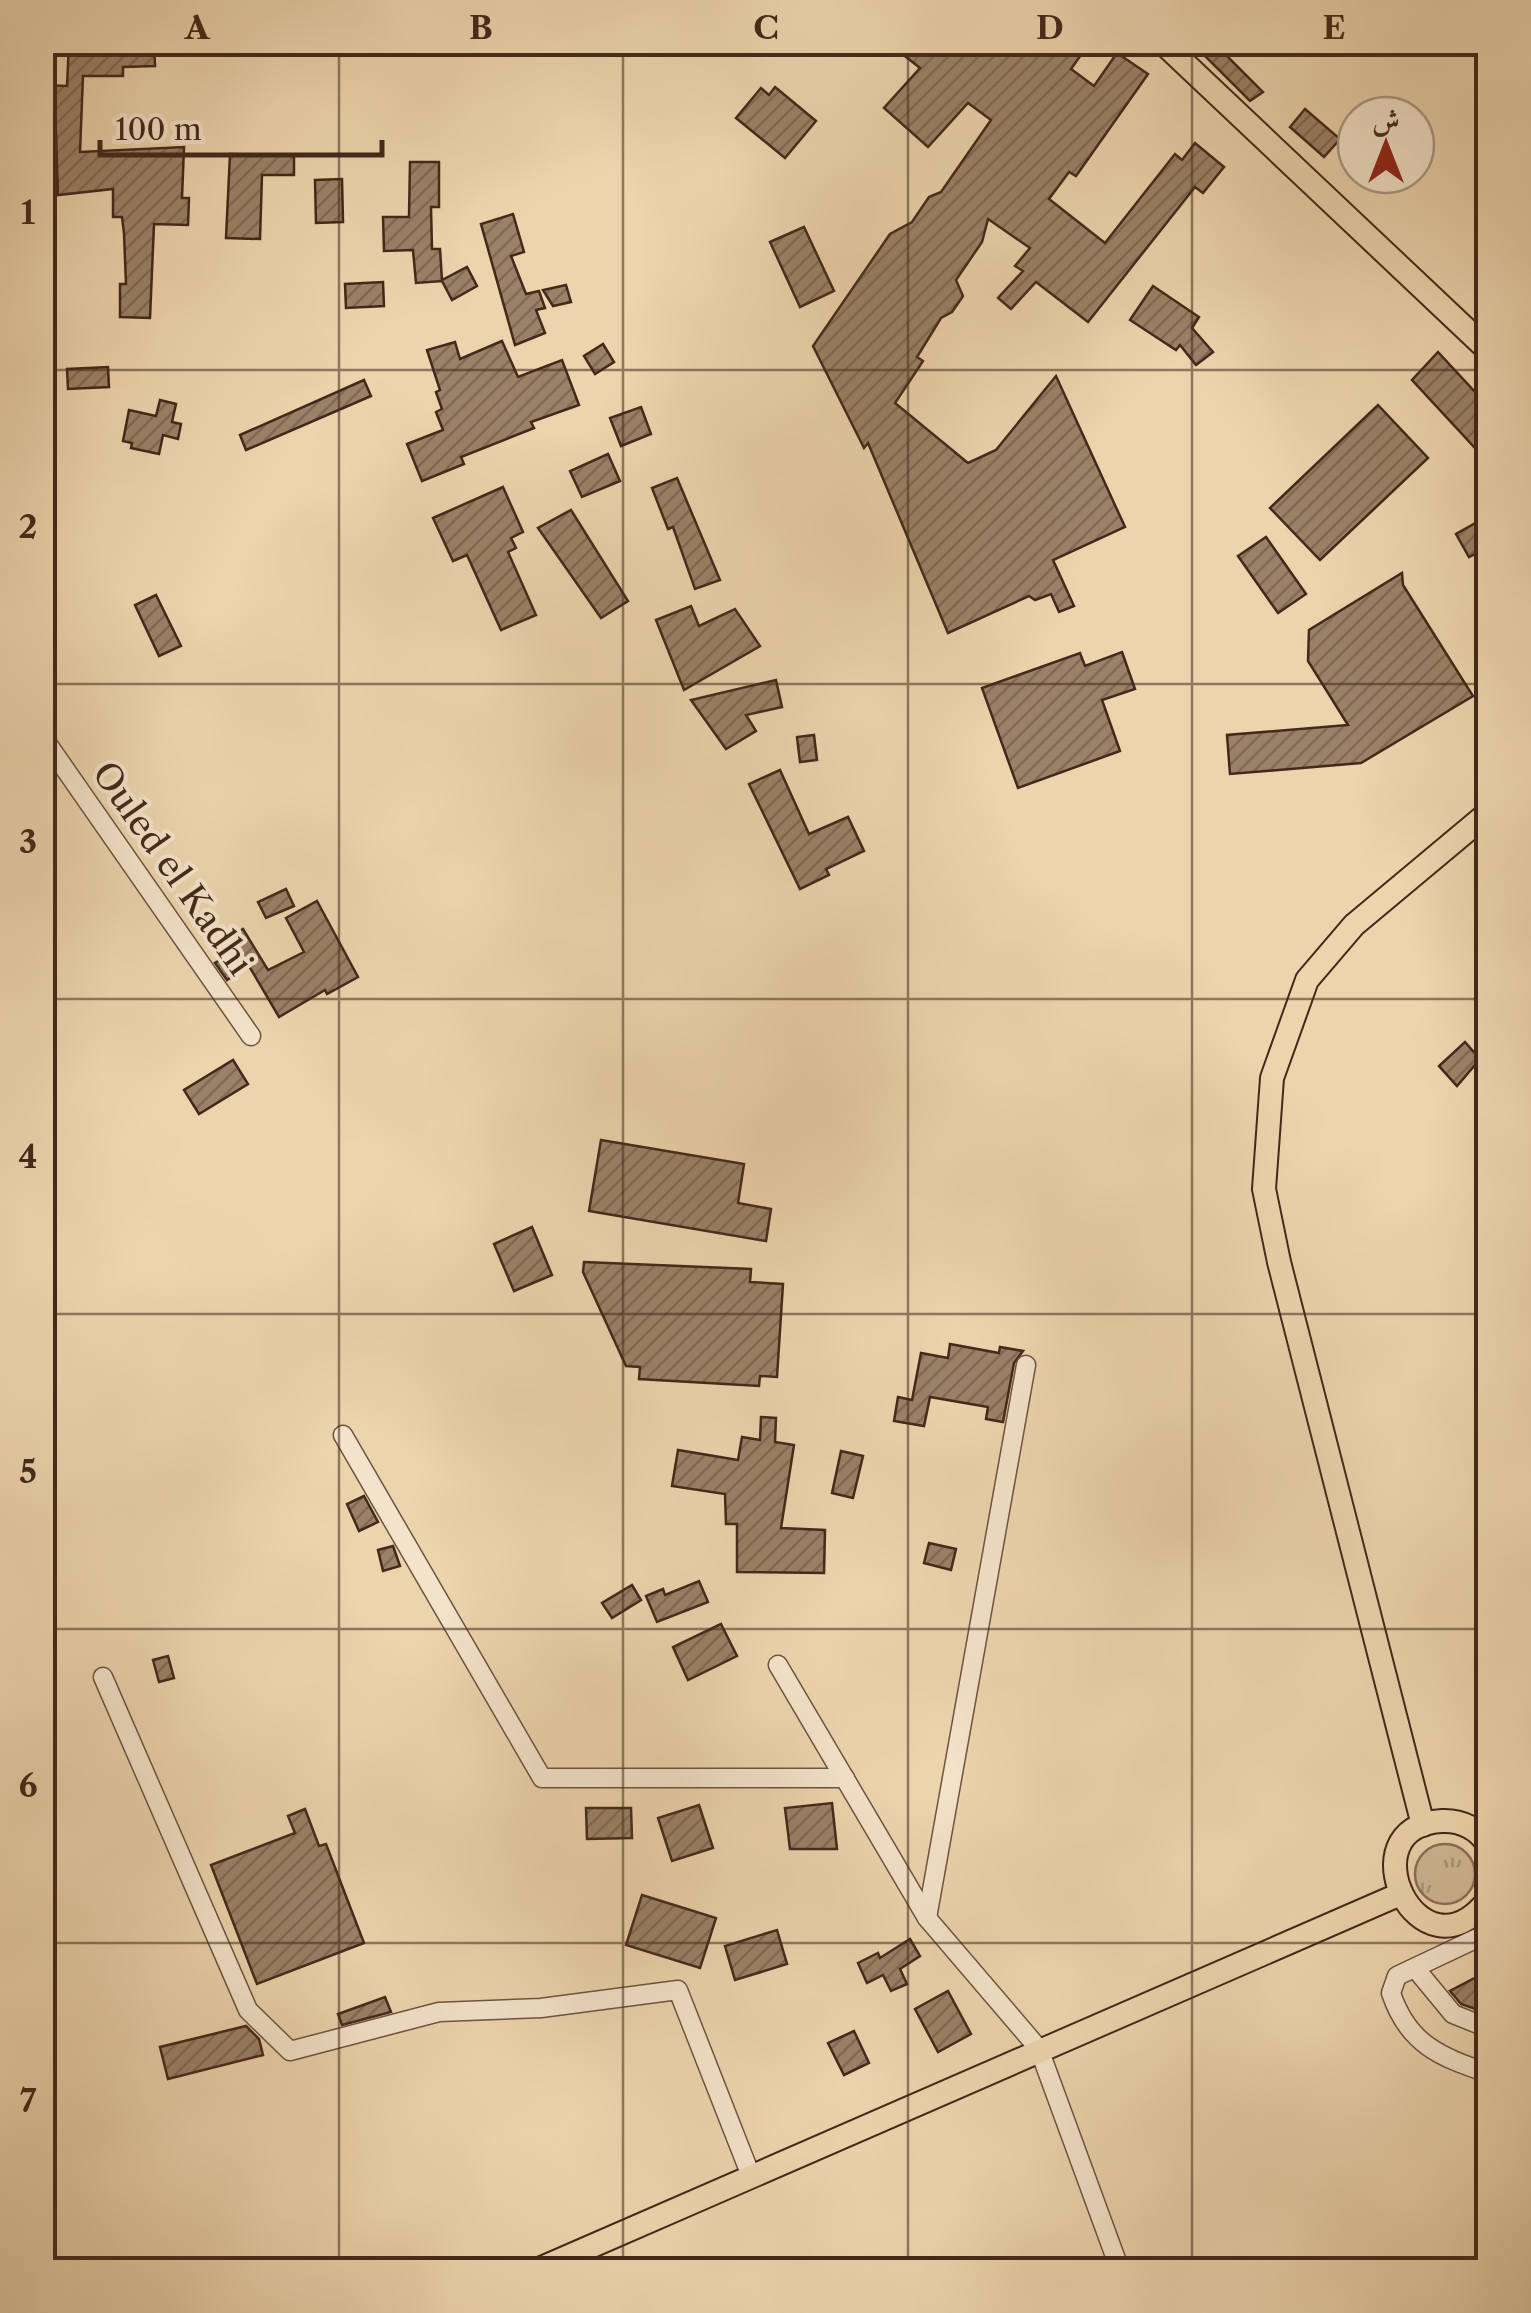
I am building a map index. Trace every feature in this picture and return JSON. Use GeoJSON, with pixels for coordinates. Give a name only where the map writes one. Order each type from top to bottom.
{"type":"FeatureCollection","features":[{"type":"Feature","properties":{"kind":"main road"},"geometry":{"type":"LineString","coordinates":[[1162,42],[1488,350]]}},
{"type":"Feature","properties":{"kind":"main road"},"geometry":{"type":"LineString","coordinates":[[1424,1825],[1278,1262],[1264,1189],[1272,1078],[1284,1034],[1307,980],[1354,925],[1488,812]]}},
{"type":"Feature","properties":{"kind":"main road"},"geometry":{"type":"LineString","coordinates":[[1488,1845],[1471,1828],[1456,1822],[1424,1825],[1407,1837],[1396,1855],[1393,1875],[1398,1894],[1414,1914],[1435,1923],[1467,1920],[1488,1900]]}},
{"type":"Feature","properties":{"kind":"main road"},"geometry":{"type":"LineString","coordinates":[[538,2270],[1398,1894]]}},
{"type":"Feature","properties":{"kind":"street","name":"Ouled el Kadhi"},"geometry":{"type":"LineString","coordinates":[[42,736],[251,1036]]}},
{"type":"Feature","properties":{"kind":"street"},"geometry":{"type":"LineString","coordinates":[[928,1918],[1026,1366]]}},
{"type":"Feature","properties":{"kind":"street"},"geometry":{"type":"LineString","coordinates":[[343,1435],[542,1778],[845,1778]]}},
{"type":"Feature","properties":{"kind":"street"},"geometry":{"type":"LineString","coordinates":[[778,1664],[928,1918],[1039,2049],[1120,2270]]}},
{"type":"Feature","properties":{"kind":"street"},"geometry":{"type":"LineString","coordinates":[[102,1676],[248,2010],[290,2050],[439,2012],[541,2008],[678,1990],[751,2176]]}},
{"type":"Feature","properties":{"kind":"street"},"geometry":{"type":"LineString","coordinates":[[1488,1933],[1397,1976],[1390,1993],[1414,2038],[1437,2056],[1488,2073]]}},
{"type":"Feature","properties":{"kind":"street"},"geometry":{"type":"LineString","coordinates":[[1415,1968],[1453,2014],[1488,2028]]}},
{"type":"Feature","properties":{"kind":"green space"},"geometry":{"type":"Polygon","coordinates":[[[1445,1844],[1466,1853],[1475,1874],[1466,1895],[1445,1904],[1424,1895],[1415,1874],[1424,1853],[1445,1844]]]}},
{"type":"Feature","properties":{"kind":"building"},"geometry":{"type":"Polygon","coordinates":[[[69,42],[154,44],[155,66],[123,67],[123,76],[83,76],[80,152],[184,147],[182,198],[189,198],[188,225],[154,224],[150,318],[120,317],[120,284],[126,284],[124,233],[122,217],[113,217],[113,189],[58,195],[56,132],[42,131],[42,85],[67,86],[69,42]]]}},
{"type":"Feature","properties":{"kind":"building"},"geometry":{"type":"Polygon","coordinates":[[[909,42],[994,42],[1008,53],[1015,42],[1090,42],[1071,69],[1094,86],[1117,53],[1148,74],[1076,176],[1069,172],[1049,199],[1105,243],[1175,154],[1182,160],[1195,143],[1224,167],[1203,193],[1195,187],[1088,322],[1036,282],[1011,309],[998,298],[1023,271],[1015,266],[1030,248],[988,219],[982,242],[956,280],[963,296],[952,312],[941,318],[917,357],[923,361],[895,403],[968,463],[996,450],[1056,376],[1125,527],[1053,560],[1074,606],[1059,612],[1051,594],[1035,600],[1029,596],[948,633],[868,443],[864,448],[813,346],[890,234],[912,222],[929,197],[941,192],[991,120],[968,103],[928,147],[884,108],[920,68],[901,53],[909,42]]]}},
{"type":"Feature","properties":{"kind":"building"},"geometry":{"type":"Polygon","coordinates":[[[1191,42],[1213,42],[1263,92],[1250,101],[1191,42]]]}},
{"type":"Feature","properties":{"kind":"building"},"geometry":{"type":"Polygon","coordinates":[[[775,87],[816,121],[785,158],[736,118],[761,88],[769,95],[775,87]]]}},
{"type":"Feature","properties":{"kind":"building"},"geometry":{"type":"Polygon","coordinates":[[[1305,109],[1336,136],[1336,144],[1324,157],[1290,127],[1305,109]]]}},
{"type":"Feature","properties":{"kind":"building"},"geometry":{"type":"Polygon","coordinates":[[[230,154],[294,156],[294,175],[262,175],[260,239],[226,238],[230,154]]]}},
{"type":"Feature","properties":{"kind":"building"},"geometry":{"type":"Polygon","coordinates":[[[410,162],[439,162],[439,207],[431,207],[432,249],[440,249],[442,280],[467,267],[477,286],[452,300],[442,281],[416,283],[413,250],[384,251],[383,217],[409,217],[410,162]]]}},
{"type":"Feature","properties":{"kind":"building"},"geometry":{"type":"Polygon","coordinates":[[[342,179],[343,222],[316,223],[315,180],[342,179]]]}},
{"type":"Feature","properties":{"kind":"building"},"geometry":{"type":"Polygon","coordinates":[[[513,214],[524,252],[511,256],[526,294],[539,291],[545,308],[536,310],[545,333],[515,345],[481,224],[513,214]]]}},
{"type":"Feature","properties":{"kind":"building"},"geometry":{"type":"Polygon","coordinates":[[[804,227],[834,291],[800,307],[770,242],[804,227]]]}},
{"type":"Feature","properties":{"kind":"building"},"geometry":{"type":"Polygon","coordinates":[[[383,282],[384,306],[346,308],[345,284],[383,282]]]}},
{"type":"Feature","properties":{"kind":"building"},"geometry":{"type":"Polygon","coordinates":[[[566,285],[571,302],[553,306],[543,290],[566,285]]]}},
{"type":"Feature","properties":{"kind":"building"},"geometry":{"type":"Polygon","coordinates":[[[1153,286],[1199,317],[1192,328],[1213,352],[1196,365],[1180,345],[1176,350],[1130,320],[1153,286]]]}},
{"type":"Feature","properties":{"kind":"building"},"geometry":{"type":"Polygon","coordinates":[[[502,341],[518,377],[562,360],[579,405],[531,422],[534,428],[461,457],[464,464],[422,481],[407,444],[443,430],[436,412],[442,409],[436,392],[440,390],[427,350],[455,342],[460,359],[502,341]]]}},
{"type":"Feature","properties":{"kind":"building"},"geometry":{"type":"Polygon","coordinates":[[[603,344],[614,362],[595,374],[584,356],[603,344]]]}},
{"type":"Feature","properties":{"kind":"building"},"geometry":{"type":"Polygon","coordinates":[[[1438,352],[1488,406],[1488,462],[1412,380],[1438,352]]]}},
{"type":"Feature","properties":{"kind":"building"},"geometry":{"type":"Polygon","coordinates":[[[108,367],[109,387],[68,389],[67,369],[108,367]]]}},
{"type":"Feature","properties":{"kind":"building"},"geometry":{"type":"Polygon","coordinates":[[[364,380],[371,396],[246,450],[240,435],[364,380]]]}},
{"type":"Feature","properties":{"kind":"building"},"geometry":{"type":"Polygon","coordinates":[[[160,400],[176,404],[172,422],[181,424],[178,439],[163,435],[159,454],[131,448],[132,443],[123,441],[129,410],[156,416],[160,400]]]}},
{"type":"Feature","properties":{"kind":"building"},"geometry":{"type":"Polygon","coordinates":[[[1378,405],[1428,458],[1320,560],[1270,508],[1378,405]]]}},
{"type":"Feature","properties":{"kind":"building"},"geometry":{"type":"Polygon","coordinates":[[[641,407],[651,434],[621,446],[610,418],[641,407]]]}},
{"type":"Feature","properties":{"kind":"building"},"geometry":{"type":"Polygon","coordinates":[[[608,454],[620,481],[582,497],[570,471],[608,454]]]}},
{"type":"Feature","properties":{"kind":"building"},"geometry":{"type":"Polygon","coordinates":[[[677,478],[720,580],[695,589],[673,527],[668,529],[652,488],[677,478]]]}},
{"type":"Feature","properties":{"kind":"building"},"geometry":{"type":"Polygon","coordinates":[[[503,487],[523,532],[511,538],[516,548],[508,552],[536,615],[501,630],[467,555],[453,561],[433,518],[503,487]]]}},
{"type":"Feature","properties":{"kind":"building"},"geometry":{"type":"Polygon","coordinates":[[[571,510],[628,601],[601,618],[538,528],[571,510]]]}},
{"type":"Feature","properties":{"kind":"building"},"geometry":{"type":"Polygon","coordinates":[[[1488,516],[1488,574],[1477,553],[1469,557],[1456,534],[1488,516]]]}},
{"type":"Feature","properties":{"kind":"building"},"geometry":{"type":"Polygon","coordinates":[[[1266,537],[1306,594],[1278,613],[1238,556],[1266,537]]]}},
{"type":"Feature","properties":{"kind":"building"},"geometry":{"type":"Polygon","coordinates":[[[1402,573],[1403,585],[1473,696],[1361,763],[1230,774],[1227,735],[1348,725],[1308,661],[1309,630],[1402,573]]]}},
{"type":"Feature","properties":{"kind":"building"},"geometry":{"type":"Polygon","coordinates":[[[156,595],[181,646],[159,656],[135,605],[156,595]]]}},
{"type":"Feature","properties":{"kind":"building"},"geometry":{"type":"Polygon","coordinates":[[[691,606],[699,626],[735,609],[760,646],[684,690],[656,620],[691,606]]]}},
{"type":"Feature","properties":{"kind":"building"},"geometry":{"type":"Polygon","coordinates":[[[1122,652],[1135,689],[1102,700],[1120,751],[1018,788],[982,688],[1080,653],[1085,666],[1122,652]]]}},
{"type":"Feature","properties":{"kind":"building"},"geometry":{"type":"Polygon","coordinates":[[[776,680],[782,707],[746,715],[756,731],[726,749],[691,700],[776,680]]]}},
{"type":"Feature","properties":{"kind":"building"},"geometry":{"type":"Polygon","coordinates":[[[814,735],[817,760],[800,762],[797,737],[814,735]]]}},
{"type":"Feature","properties":{"kind":"building"},"geometry":{"type":"Polygon","coordinates":[[[780,770],[809,834],[848,817],[864,851],[826,869],[829,875],[800,889],[749,784],[780,770]]]}},
{"type":"Feature","properties":{"kind":"building"},"geometry":{"type":"Polygon","coordinates":[[[286,889],[294,906],[266,918],[258,902],[286,889]]]}},
{"type":"Feature","properties":{"kind":"building"},"geometry":{"type":"Polygon","coordinates":[[[317,901],[358,977],[327,994],[325,990],[279,1017],[249,966],[227,980],[215,963],[232,953],[225,940],[243,929],[268,970],[304,952],[286,918],[317,901]]]}},
{"type":"Feature","properties":{"kind":"building"},"geometry":{"type":"Polygon","coordinates":[[[1465,1042],[1480,1059],[1457,1086],[1439,1066],[1465,1042]]]}},
{"type":"Feature","properties":{"kind":"building"},"geometry":{"type":"Polygon","coordinates":[[[233,1060],[248,1084],[199,1114],[184,1090],[233,1060]]]}},
{"type":"Feature","properties":{"kind":"building"},"geometry":{"type":"Polygon","coordinates":[[[601,1140],[744,1164],[738,1203],[771,1209],[766,1241],[589,1211],[601,1140]]]}},
{"type":"Feature","properties":{"kind":"building"},"geometry":{"type":"Polygon","coordinates":[[[532,1227],[552,1275],[514,1291],[494,1244],[532,1227]]]}},
{"type":"Feature","properties":{"kind":"building"},"geometry":{"type":"Polygon","coordinates":[[[584,1262],[751,1269],[750,1282],[783,1284],[777,1377],[760,1376],[759,1386],[639,1379],[640,1367],[626,1366],[583,1272],[584,1262]]]}},
{"type":"Feature","properties":{"kind":"building"},"geometry":{"type":"Polygon","coordinates":[[[950,1344],[999,1353],[1000,1347],[1023,1351],[1014,1363],[1003,1422],[986,1419],[988,1407],[930,1397],[924,1426],[894,1421],[898,1397],[912,1400],[921,1353],[948,1358],[950,1344]]]}},
{"type":"Feature","properties":{"kind":"building"},"geometry":{"type":"Polygon","coordinates":[[[761,1417],[776,1418],[775,1442],[794,1445],[781,1528],[825,1530],[824,1573],[737,1572],[737,1524],[726,1524],[725,1494],[672,1486],[678,1450],[738,1460],[742,1437],[760,1440],[761,1417]]]}},
{"type":"Feature","properties":{"kind":"building"},"geometry":{"type":"Polygon","coordinates":[[[841,1451],[863,1456],[853,1498],[832,1493],[841,1451]]]}},
{"type":"Feature","properties":{"kind":"building"},"geometry":{"type":"Polygon","coordinates":[[[364,1496],[378,1522],[359,1531],[347,1504],[364,1496]]]}},
{"type":"Feature","properties":{"kind":"building"},"geometry":{"type":"Polygon","coordinates":[[[929,1543],[956,1549],[951,1570],[924,1563],[929,1543]]]}},
{"type":"Feature","properties":{"kind":"building"},"geometry":{"type":"Polygon","coordinates":[[[393,1546],[400,1566],[383,1571],[378,1550],[393,1546]]]}},
{"type":"Feature","properties":{"kind":"building"},"geometry":{"type":"Polygon","coordinates":[[[699,1581],[708,1602],[657,1622],[646,1596],[663,1589],[665,1595],[699,1581]]]}},
{"type":"Feature","properties":{"kind":"building"},"geometry":{"type":"Polygon","coordinates":[[[632,1585],[641,1600],[612,1618],[602,1603],[632,1585]]]}},
{"type":"Feature","properties":{"kind":"building"},"geometry":{"type":"Polygon","coordinates":[[[721,1624],[737,1656],[688,1680],[673,1647],[721,1624]]]}},
{"type":"Feature","properties":{"kind":"building"},"geometry":{"type":"Polygon","coordinates":[[[168,1656],[174,1678],[159,1682],[153,1660],[168,1656]]]}},
{"type":"Feature","properties":{"kind":"building"},"geometry":{"type":"Polygon","coordinates":[[[832,1803],[837,1849],[790,1849],[785,1808],[832,1803]]]}},
{"type":"Feature","properties":{"kind":"building"},"geometry":{"type":"Polygon","coordinates":[[[699,1805],[713,1848],[672,1861],[658,1818],[699,1805]]]}},
{"type":"Feature","properties":{"kind":"building"},"geometry":{"type":"Polygon","coordinates":[[[586,1808],[631,1808],[632,1838],[587,1839],[586,1808]]]}},
{"type":"Feature","properties":{"kind":"building"},"geometry":{"type":"Polygon","coordinates":[[[305,1809],[319,1846],[326,1844],[364,1943],[257,1984],[211,1865],[295,1833],[288,1816],[305,1809]]]}},
{"type":"Feature","properties":{"kind":"building"},"geometry":{"type":"Polygon","coordinates":[[[642,1895],[716,1918],[700,1968],[626,1945],[642,1895]]]}},
{"type":"Feature","properties":{"kind":"building"},"geometry":{"type":"Polygon","coordinates":[[[777,1930],[787,1964],[735,1980],[725,1946],[777,1930]]]}},
{"type":"Feature","properties":{"kind":"building"},"geometry":{"type":"Polygon","coordinates":[[[910,1939],[920,1956],[900,1969],[907,1984],[891,1991],[883,1975],[867,1983],[858,1963],[878,1953],[880,1958],[910,1939]]]}},
{"type":"Feature","properties":{"kind":"building"},"geometry":{"type":"Polygon","coordinates":[[[1488,1971],[1488,2003],[1475,2009],[1461,2004],[1450,1991],[1488,1971]]]}},
{"type":"Feature","properties":{"kind":"building"},"geometry":{"type":"Polygon","coordinates":[[[948,1991],[971,2034],[938,2052],[915,2009],[948,1991]]]}},
{"type":"Feature","properties":{"kind":"building"},"geometry":{"type":"Polygon","coordinates":[[[385,1997],[391,2012],[342,2025],[338,2014],[385,1997]]]}},
{"type":"Feature","properties":{"kind":"building"},"geometry":{"type":"Polygon","coordinates":[[[246,2026],[259,2039],[263,2055],[168,2079],[160,2047],[246,2026]]]}},
{"type":"Feature","properties":{"kind":"building"},"geometry":{"type":"Polygon","coordinates":[[[854,2031],[869,2063],[844,2075],[828,2043],[854,2031]]]}}]}
